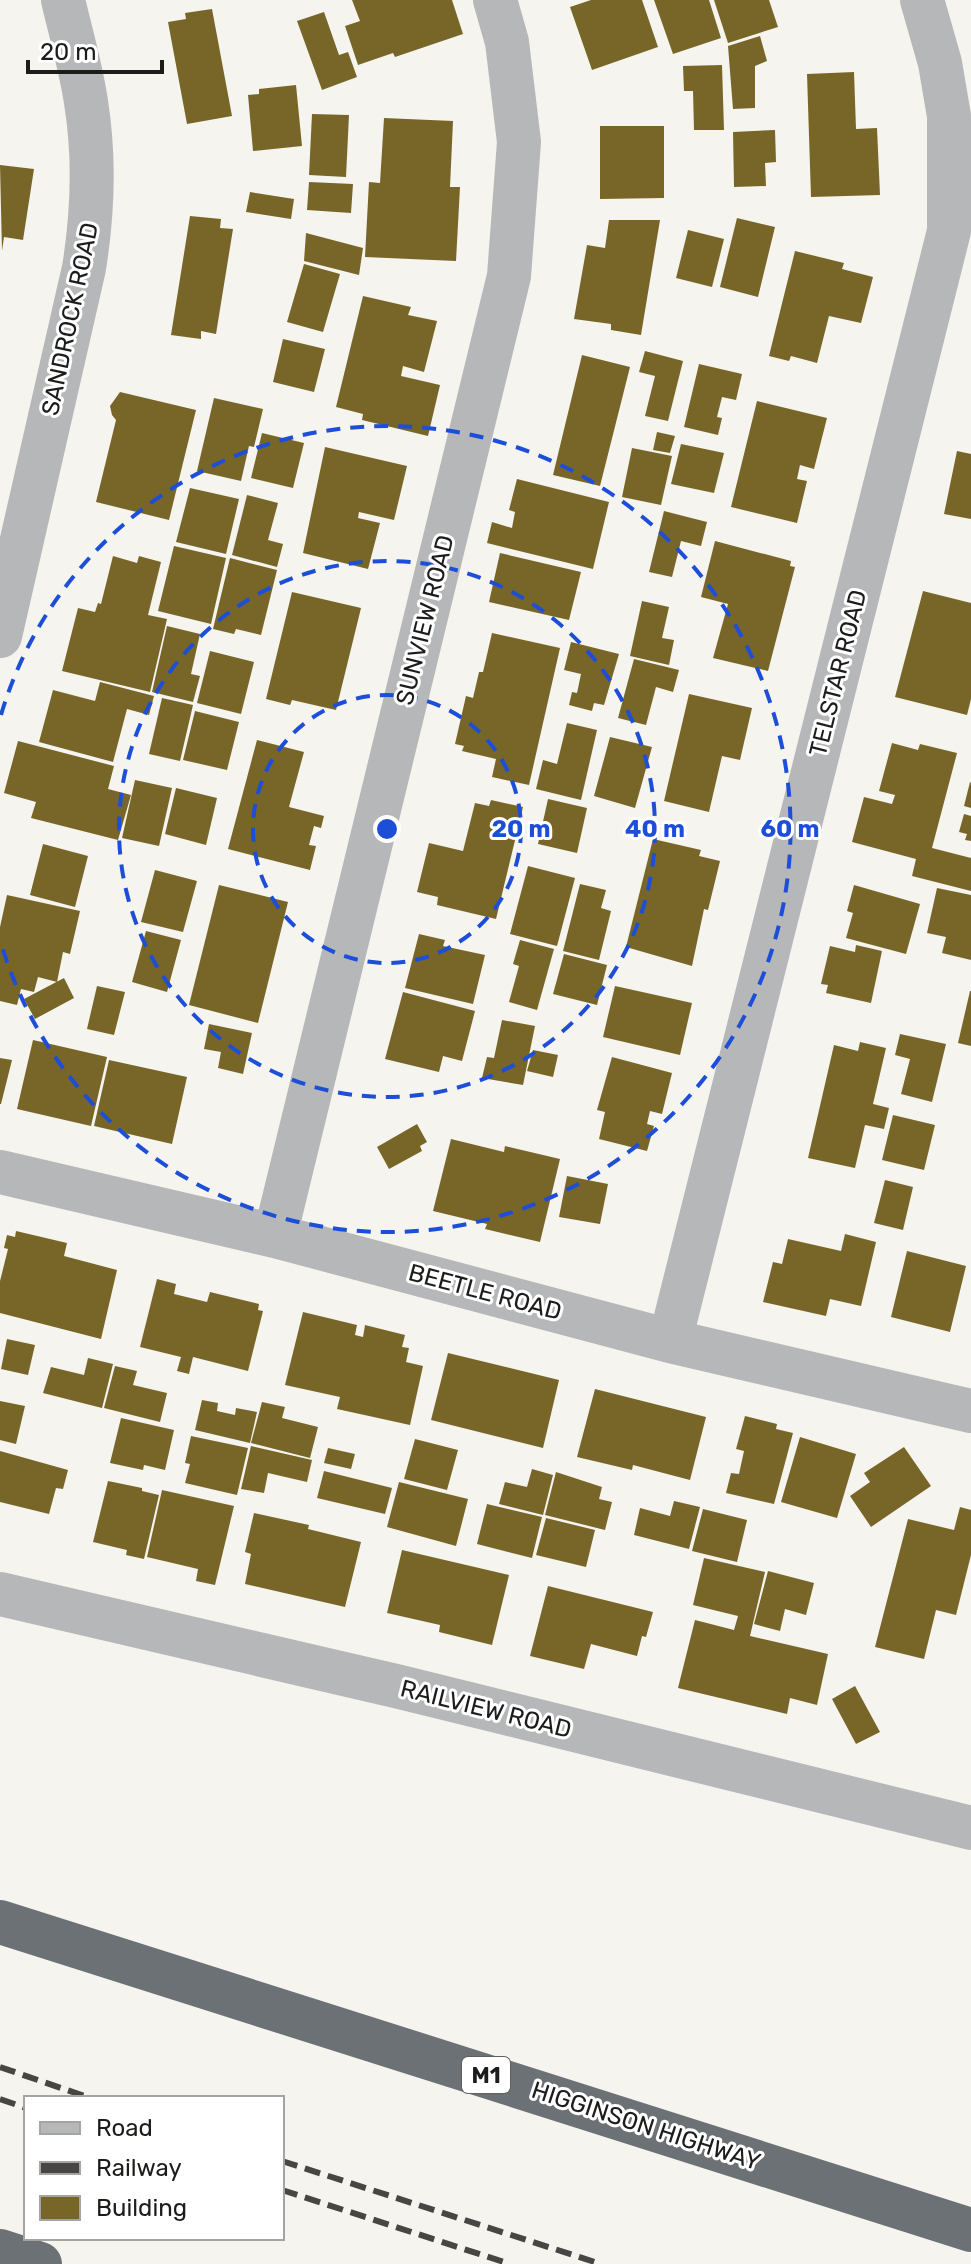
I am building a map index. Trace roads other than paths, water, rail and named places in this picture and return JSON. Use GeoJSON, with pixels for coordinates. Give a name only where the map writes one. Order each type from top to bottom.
{"type":"FeatureCollection","features":[{"type":"Feature","properties":{"kind":"highway","name":"HIGGINSON HIGHWAY"},"geometry":{"type":"LineString","coordinates":[[0,1922],[971,2230]]}},
{"type":"Feature","properties":{"kind":"highway"},"geometry":{"type":"LineString","coordinates":[[0,2251],[40,2264]]}},
{"type":"Feature","properties":{"kind":"street","name":"SANDROCK ROAD"},"geometry":{"type":"LineString","coordinates":[[0,636],[81,281],[92,219],[92,154],[86,101],[63,0]]}},
{"type":"Feature","properties":{"kind":"street","name":"SUNVIEW ROAD"},"geometry":{"type":"LineString","coordinates":[[275,1236],[509,276],[519,142],[507,42],[495,0]]}},
{"type":"Feature","properties":{"kind":"street","name":"TELSTAR ROAD"},"geometry":{"type":"LineString","coordinates":[[670,1341],[949,231],[949,116],[940,63],[922,0]]}},
{"type":"Feature","properties":{"kind":"street","name":"BEETLE ROAD"},"geometry":{"type":"LineString","coordinates":[[0,1172],[275,1236],[670,1341],[971,1411]]}},
{"type":"Feature","properties":{"kind":"street","name":"RAILVIEW ROAD"},"geometry":{"type":"LineString","coordinates":[[0,1594],[400,1687],[971,1828]]}},
{"type":"Feature","properties":{"kind":"railway"},"geometry":{"type":"LineString","coordinates":[[0,2067],[84,2096]]}},
{"type":"Feature","properties":{"kind":"railway"},"geometry":{"type":"LineString","coordinates":[[0,2099],[24,2107]]}},
{"type":"Feature","properties":{"kind":"railway"},"geometry":{"type":"LineString","coordinates":[[284,2162],[601,2264]]}},
{"type":"Feature","properties":{"kind":"railway"},"geometry":{"type":"LineString","coordinates":[[284,2191],[510,2264]]}}]}
